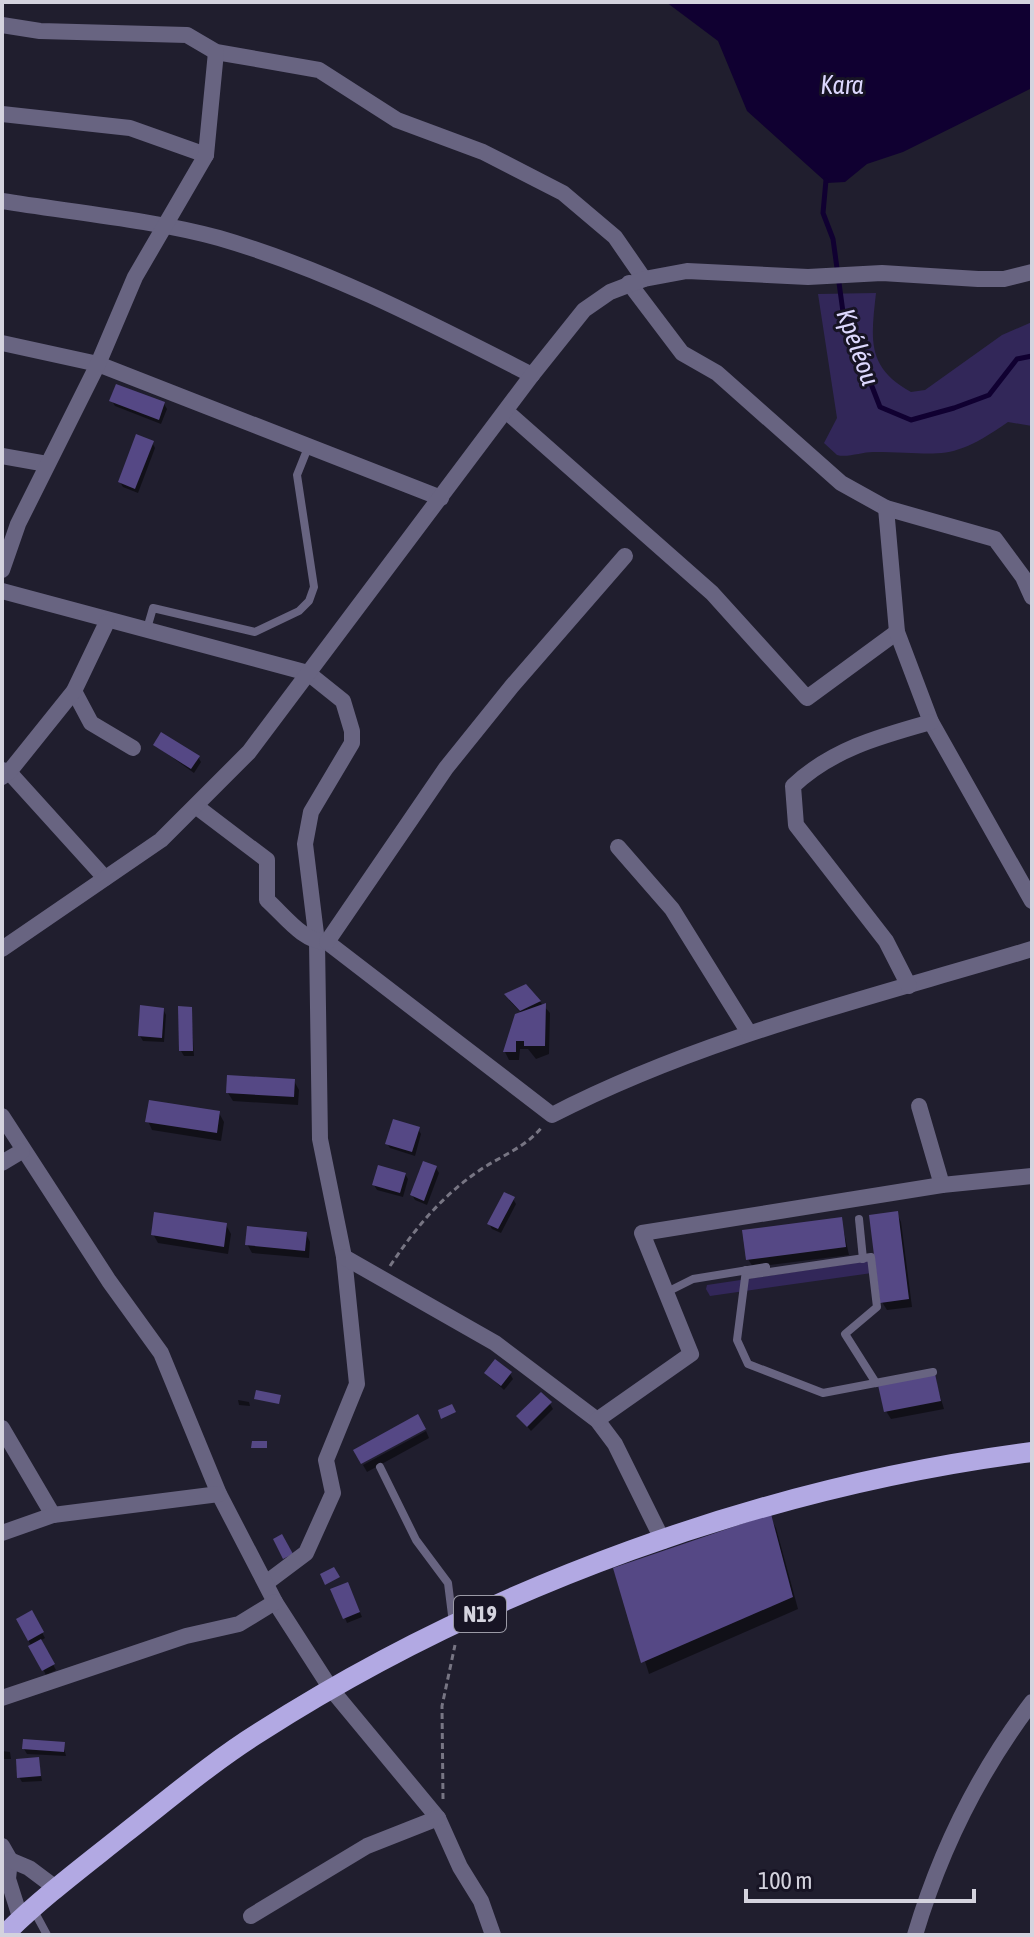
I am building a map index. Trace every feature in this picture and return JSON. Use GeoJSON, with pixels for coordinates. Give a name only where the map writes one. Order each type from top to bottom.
{"type":"FeatureCollection","features":[{"type":"Feature","properties":{"kind":"main road","name":"N19"},"geometry":{"type":"LineString","coordinates":[[14,1924],[201,1773],[331,1689],[453,1625],[614,1558],[790,1502],[977,1459],[1032,1452]]}},
{"type":"Feature","properties":{"kind":"street"},"geometry":{"type":"LineString","coordinates":[[2,25],[40,31],[187,35],[216,52],[319,70],[397,120],[483,152],[563,193],[615,237],[636,281],[682,353],[717,373],[841,483],[886,508],[995,539],[1023,577],[1032,597]]}},
{"type":"Feature","properties":{"kind":"street"},"geometry":{"type":"LineString","coordinates":[[2,570],[18,524],[98,364],[135,277],[206,155],[216,52]]}},
{"type":"Feature","properties":{"kind":"street"},"geometry":{"type":"LineString","coordinates":[[2,114],[130,128],[206,155]]}},
{"type":"Feature","properties":{"kind":"street"},"geometry":{"type":"LineString","coordinates":[[2,201],[216,237],[300,265],[417,317],[532,375]]}},
{"type":"Feature","properties":{"kind":"street"},"geometry":{"type":"LineString","coordinates":[[2,949],[161,840],[249,752],[584,310],[636,281],[720,270],[808,277],[882,273],[1004,279],[1032,272]]}},
{"type":"Feature","properties":{"kind":"street"},"geometry":{"type":"LineString","coordinates":[[2,343],[98,364],[441,498]]}},
{"type":"Feature","properties":{"kind":"street"},"geometry":{"type":"LineString","coordinates":[[507,412],[712,593],[807,698],[897,632]]}},
{"type":"Feature","properties":{"kind":"street"},"geometry":{"type":"LineString","coordinates":[[2,456],[47,464]]}},
{"type":"Feature","properties":{"kind":"street"},"geometry":{"type":"LineString","coordinates":[[886,508],[897,632],[931,722],[1032,901]]}},
{"type":"Feature","properties":{"kind":"street"},"geometry":{"type":"LineString","coordinates":[[322,942],[446,768],[512,686],[625,556]]}},
{"type":"Feature","properties":{"kind":"street"},"geometry":{"type":"LineString","coordinates":[[2,591],[107,622],[308,673],[343,701],[352,731],[352,743],[321,793],[309,823],[307,875],[322,942],[320,1139],[344,1257],[357,1384],[326,1460],[333,1493],[306,1553],[266,1583]]}},
{"type":"Feature","properties":{"kind":"street"},"geometry":{"type":"LineString","coordinates":[[105,878],[4,773],[74,691],[107,622]]}},
{"type":"Feature","properties":{"kind":"street"},"geometry":{"type":"LineString","coordinates":[[74,691],[91,723],[133,748]]}},
{"type":"Feature","properties":{"kind":"street"},"geometry":{"type":"LineString","coordinates":[[909,986],[886,941],[796,825],[793,786],[812,768],[854,746],[931,722]]}},
{"type":"Feature","properties":{"kind":"street"},"geometry":{"type":"LineString","coordinates":[[197,807],[267,860],[267,900],[552,1115],[617,1081],[749,1033],[1032,949]]}},
{"type":"Feature","properties":{"kind":"street"},"geometry":{"type":"LineString","coordinates":[[618,847],[672,909],[749,1033]]}},
{"type":"Feature","properties":{"kind":"street"},"geometry":{"type":"LineString","coordinates":[[919,1106],[942,1185]]}},
{"type":"Feature","properties":{"kind":"street"},"geometry":{"type":"LineString","coordinates":[[2,1116],[22,1151],[161,1353],[219,1494],[275,1602],[331,1689],[438,1818],[460,1867],[481,1901],[493,1935]]}},
{"type":"Feature","properties":{"kind":"street"},"geometry":{"type":"LineString","coordinates":[[2,1163],[22,1151]]}},
{"type":"Feature","properties":{"kind":"street"},"geometry":{"type":"LineString","coordinates":[[597,1420],[691,1354],[642,1233],[942,1185],[1032,1176]]}},
{"type":"Feature","properties":{"kind":"street"},"geometry":{"type":"LineString","coordinates":[[344,1257],[495,1343],[597,1420],[615,1444],[663,1541]]}},
{"type":"Feature","properties":{"kind":"street"},"geometry":{"type":"LineString","coordinates":[[2,1428],[53,1515]]}},
{"type":"Feature","properties":{"kind":"street"},"geometry":{"type":"LineString","coordinates":[[2,1533],[53,1515],[219,1494]]}},
{"type":"Feature","properties":{"kind":"street"},"geometry":{"type":"LineString","coordinates":[[2,1698],[173,1640],[239,1624],[275,1602]]}},
{"type":"Feature","properties":{"kind":"street"},"geometry":{"type":"LineString","coordinates":[[915,1935],[932,1879],[957,1824],[1005,1737],[1032,1702]]}},
{"type":"Feature","properties":{"kind":"street"},"geometry":{"type":"LineString","coordinates":[[251,1916],[367,1846],[438,1818]]}},
{"type":"Feature","properties":{"kind":"street"},"geometry":{"type":"LineString","coordinates":[[6,1853],[57,1889]]}},
{"type":"Feature","properties":{"kind":"street"},"geometry":{"type":"LineString","coordinates":[[6,1853],[14,1924]]}},
{"type":"Feature","properties":{"kind":"lane"},"geometry":{"type":"LineString","coordinates":[[146,632],[153,608],[255,632],[299,611],[309,601],[314,587],[297,475],[309,445]]}},
{"type":"Feature","properties":{"kind":"lane"},"geometry":{"type":"LineString","coordinates":[[859,1219],[863,1259]]}},
{"type":"Feature","properties":{"kind":"lane"},"geometry":{"type":"LineString","coordinates":[[665,1294],[693,1279],[871,1257],[878,1303],[873,1312],[845,1334],[876,1383]]}},
{"type":"Feature","properties":{"kind":"lane"},"geometry":{"type":"LineString","coordinates":[[747,1273],[766,1267]]}},
{"type":"Feature","properties":{"kind":"lane"},"geometry":{"type":"LineString","coordinates":[[747,1273],[737,1340],[748,1364],[823,1393],[933,1372]]}},
{"type":"Feature","properties":{"kind":"lane"},"geometry":{"type":"LineString","coordinates":[[380,1467],[416,1540],[448,1583],[453,1625]]}},
{"type":"Feature","properties":{"kind":"lane"},"geometry":{"type":"LineString","coordinates":[[14,1924],[47,1935]]}},
{"type":"Feature","properties":{"kind":"path"},"geometry":{"type":"LineString","coordinates":[[382,1278],[430,1210],[479,1171],[533,1138],[552,1115]]}},
{"type":"Feature","properties":{"kind":"path"},"geometry":{"type":"LineString","coordinates":[[438,1818],[443,1797],[442,1706],[454,1661],[453,1625]]}},
{"type":"Feature","properties":{"kind":"shaded area"},"geometry":{"type":"Polygon","coordinates":[[[876,293],[873,338],[879,362],[896,382],[911,392],[925,390],[1002,335],[1032,322],[1032,426],[1008,422],[971,444],[944,453],[837,455],[824,443],[837,418],[818,294],[876,293]]]}},
{"type":"Feature","properties":{"kind":"shaded area"},"geometry":{"type":"Polygon","coordinates":[[[868,1261],[872,1273],[710,1296],[706,1289],[707,1285],[868,1261]]]}},
{"type":"Feature","properties":{"kind":"water","name":"Kara"},"geometry":{"type":"Polygon","coordinates":[[[666,2],[1032,2],[1032,88],[903,152],[867,164],[845,182],[827,183],[747,111],[718,41],[666,2]]]}},
{"type":"Feature","properties":{"kind":"building"},"geometry":{"type":"Polygon","coordinates":[[[116,384],[165,402],[159,420],[109,401],[116,384]]]}},
{"type":"Feature","properties":{"kind":"building"},"geometry":{"type":"Polygon","coordinates":[[[136,434],[154,441],[135,489],[118,482],[136,434]]]}},
{"type":"Feature","properties":{"kind":"building"},"geometry":{"type":"Polygon","coordinates":[[[161,732],[200,756],[191,769],[153,745],[161,732]]]}},
{"type":"Feature","properties":{"kind":"building"},"geometry":{"type":"Polygon","coordinates":[[[526,984],[541,1001],[520,1011],[504,994],[526,984]]]}},
{"type":"Feature","properties":{"kind":"building"},"geometry":{"type":"Polygon","coordinates":[[[546,1003],[545,1046],[524,1046],[524,1041],[516,1041],[516,1052],[503,1052],[515,1014],[546,1003]]]}},
{"type":"Feature","properties":{"kind":"building"},"geometry":{"type":"Polygon","coordinates":[[[140,1005],[164,1008],[162,1038],[138,1036],[140,1005]]]}},
{"type":"Feature","properties":{"kind":"building"},"geometry":{"type":"Polygon","coordinates":[[[178,1006],[192,1007],[193,1051],[179,1051],[178,1006]]]}},
{"type":"Feature","properties":{"kind":"building"},"geometry":{"type":"Polygon","coordinates":[[[227,1075],[295,1079],[294,1097],[226,1093],[227,1075]]]}},
{"type":"Feature","properties":{"kind":"building"},"geometry":{"type":"Polygon","coordinates":[[[149,1100],[220,1111],[217,1133],[145,1122],[149,1100]]]}},
{"type":"Feature","properties":{"kind":"building"},"geometry":{"type":"Polygon","coordinates":[[[393,1119],[420,1127],[412,1152],[385,1144],[393,1119]]]}},
{"type":"Feature","properties":{"kind":"building"},"geometry":{"type":"Polygon","coordinates":[[[423,1161],[437,1166],[424,1201],[410,1195],[423,1161]]]}},
{"type":"Feature","properties":{"kind":"building"},"geometry":{"type":"Polygon","coordinates":[[[378,1165],[406,1173],[400,1193],[372,1185],[378,1165]]]}},
{"type":"Feature","properties":{"kind":"building"},"geometry":{"type":"Polygon","coordinates":[[[504,1192],[515,1197],[498,1229],[487,1224],[504,1192]]]}},
{"type":"Feature","properties":{"kind":"building"},"geometry":{"type":"Polygon","coordinates":[[[898,1211],[909,1299],[880,1303],[869,1215],[898,1211]]]}},
{"type":"Feature","properties":{"kind":"building"},"geometry":{"type":"Polygon","coordinates":[[[154,1212],[227,1223],[224,1247],[151,1235],[154,1212]]]}},
{"type":"Feature","properties":{"kind":"building"},"geometry":{"type":"Polygon","coordinates":[[[842,1217],[846,1247],[746,1260],[742,1230],[842,1217]]]}},
{"type":"Feature","properties":{"kind":"building"},"geometry":{"type":"Polygon","coordinates":[[[247,1226],[307,1232],[305,1251],[245,1245],[247,1226]]]}},
{"type":"Feature","properties":{"kind":"building"},"geometry":{"type":"Polygon","coordinates":[[[495,1359],[512,1372],[501,1386],[484,1373],[495,1359]]]}},
{"type":"Feature","properties":{"kind":"building"},"geometry":{"type":"Polygon","coordinates":[[[935,1374],[941,1401],[884,1412],[878,1385],[935,1374]]]}},
{"type":"Feature","properties":{"kind":"building"},"geometry":{"type":"Polygon","coordinates":[[[256,1390],[281,1395],[279,1404],[254,1399],[256,1390]]]}},
{"type":"Feature","properties":{"kind":"building"},"geometry":{"type":"Polygon","coordinates":[[[541,1392],[552,1402],[527,1427],[516,1416],[541,1392]]]}},
{"type":"Feature","properties":{"kind":"building"},"geometry":{"type":"Polygon","coordinates":[[[452,1404],[456,1412],[441,1419],[438,1410],[452,1404]]]}},
{"type":"Feature","properties":{"kind":"building"},"geometry":{"type":"Polygon","coordinates":[[[418,1414],[426,1429],[361,1464],[353,1450],[418,1414]]]}},
{"type":"Feature","properties":{"kind":"building"},"geometry":{"type":"Polygon","coordinates":[[[252,1441],[267,1441],[267,1448],[251,1448],[252,1441]]]}},
{"type":"Feature","properties":{"kind":"building"},"geometry":{"type":"Polygon","coordinates":[[[771,1514],[793,1597],[641,1663],[613,1568],[771,1514]]]}},
{"type":"Feature","properties":{"kind":"building"},"geometry":{"type":"Polygon","coordinates":[[[282,1534],[293,1554],[283,1559],[273,1539],[282,1534]]]}},
{"type":"Feature","properties":{"kind":"building"},"geometry":{"type":"Polygon","coordinates":[[[334,1567],[340,1577],[325,1585],[320,1574],[334,1567]]]}},
{"type":"Feature","properties":{"kind":"building"},"geometry":{"type":"Polygon","coordinates":[[[348,1582],[360,1612],[343,1619],[330,1589],[348,1582]]]}},
{"type":"Feature","properties":{"kind":"building"},"geometry":{"type":"Polygon","coordinates":[[[32,1610],[44,1632],[28,1641],[16,1619],[32,1610]]]}},
{"type":"Feature","properties":{"kind":"building"},"geometry":{"type":"Polygon","coordinates":[[[41,1639],[55,1664],[42,1671],[28,1646],[41,1639]]]}},
{"type":"Feature","properties":{"kind":"building"},"geometry":{"type":"Polygon","coordinates":[[[23,1739],[65,1742],[64,1752],[22,1749],[23,1739]]]}},
{"type":"Feature","properties":{"kind":"building"},"geometry":{"type":"Polygon","coordinates":[[[39,1757],[41,1776],[17,1778],[16,1759],[39,1757]]]}},
{"type":"Feature","properties":{"kind":"waterway","name":"Kpéléou"},"geometry":{"type":"LineString","coordinates":[[826,180],[823,213],[833,239],[843,312],[880,407],[911,420],[954,408],[989,395],[1017,359],[1032,356]]}}]}
